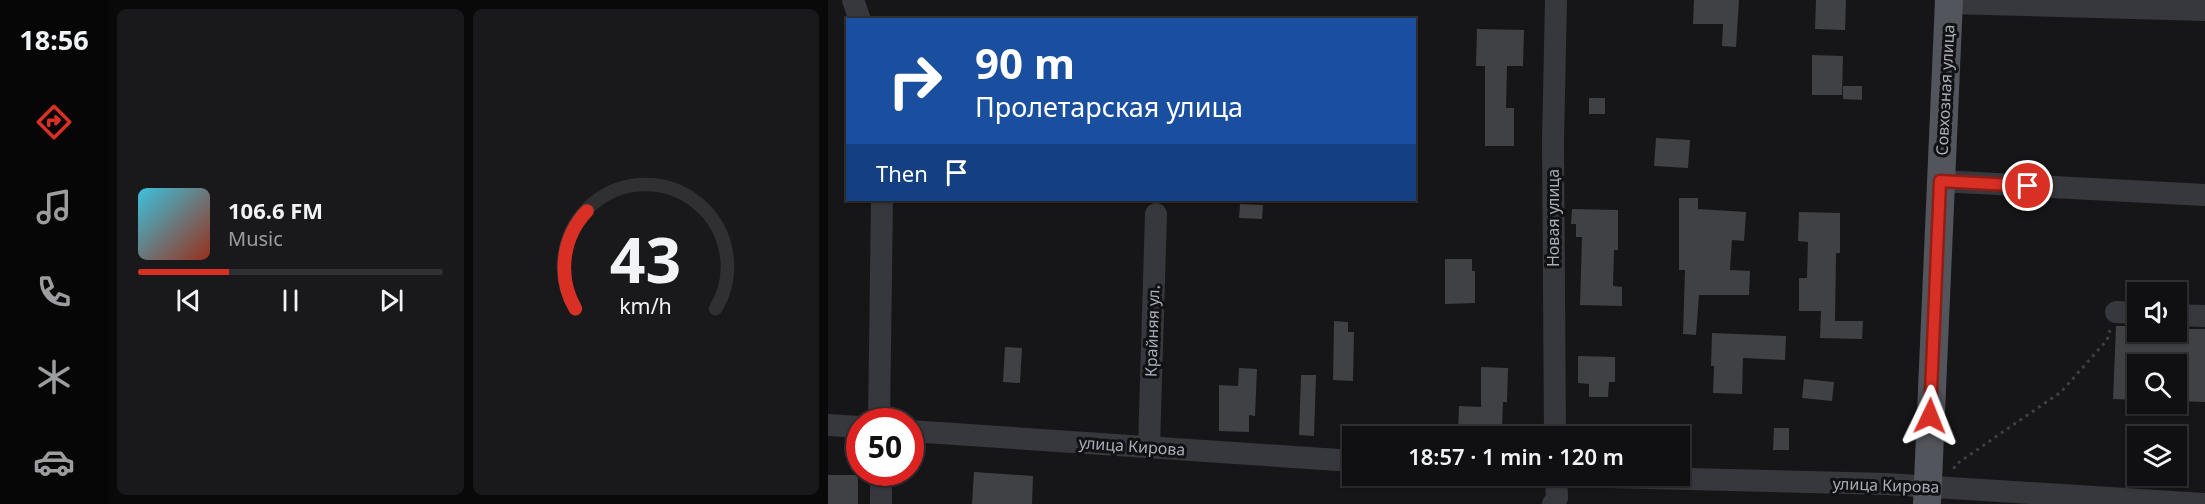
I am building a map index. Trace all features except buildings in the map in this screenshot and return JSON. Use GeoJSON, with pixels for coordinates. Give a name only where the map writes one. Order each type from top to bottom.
{"type":"FeatureCollection","features":[{"type":"Feature","properties":{"kind":"main road","name":"Совхозная улица"},"geometry":{"type":"LineString","coordinates":[[1934,492],[1940,181],[1949,1]]}},
{"type":"Feature","properties":{"kind":"street"},"geometry":{"type":"LineString","coordinates":[[853,0],[860,18]]}},
{"type":"Feature","properties":{"kind":"street","name":"Новая улица"},"geometry":{"type":"LineString","coordinates":[[1555,426],[1553,141],[1556,0]]}},
{"type":"Feature","properties":{"kind":"street"},"geometry":{"type":"LineString","coordinates":[[1949,1],[2205,10]]}},
{"type":"Feature","properties":{"kind":"street"},"geometry":{"type":"LineString","coordinates":[[1940,181],[2205,195]]}},
{"type":"Feature","properties":{"kind":"street"},"geometry":{"type":"LineString","coordinates":[[879,408],[882,201]]}},
{"type":"Feature","properties":{"kind":"street","name":"Крайняя ул."},"geometry":{"type":"LineString","coordinates":[[1149,447],[1156,214]]}},
{"type":"Feature","properties":{"kind":"street"},"geometry":{"type":"LineString","coordinates":[[2187,315],[2205,316]]}},
{"type":"Feature","properties":{"kind":"street"},"geometry":{"type":"LineString","coordinates":[[828,425],[846,426]]}},
{"type":"Feature","properties":{"kind":"street","name":"улица Кирова"},"geometry":{"type":"LineString","coordinates":[[924,432],[1342,460]]}},
{"type":"Feature","properties":{"kind":"street","name":"улица Кирова"},"geometry":{"type":"LineString","coordinates":[[1690,481],[2205,504]]}},
{"type":"Feature","properties":{"kind":"street"},"geometry":{"type":"LineString","coordinates":[[880,486],[881,504]]}},
{"type":"Feature","properties":{"kind":"street"},"geometry":{"type":"LineString","coordinates":[[1553,504],[1557,498],[1556,486]]}},
{"type":"Feature","properties":{"kind":"path"},"geometry":{"type":"LineString","coordinates":[[1934,492],[1955,465],[2061,392],[2107,340],[2127,313]]}},
{"type":"Feature","properties":{"kind":"route"},"geometry":{"type":"LineString","coordinates":[[1930,416],[1940,181],[2028,186]]}}]}
